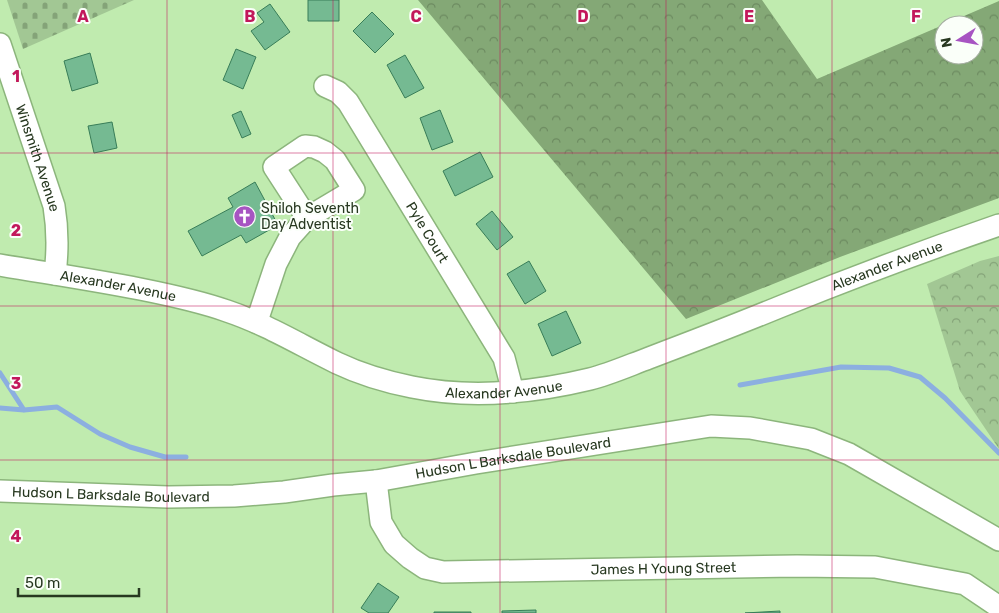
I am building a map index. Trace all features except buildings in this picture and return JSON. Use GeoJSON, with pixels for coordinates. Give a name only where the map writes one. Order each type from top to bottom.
{"type":"FeatureCollection","features":[{"type":"Feature","properties":{"kind":"street","name":"Winsmith Avenue"},"geometry":{"type":"LineString","coordinates":[[0,44],[54,206],[58,227],[55,274]]}},
{"type":"Feature","properties":{"kind":"street","name":"Pyle Court"},"geometry":{"type":"LineString","coordinates":[[325,86],[343,96],[353,111],[504,358],[513,392]]}},
{"type":"Feature","properties":{"kind":"street"},"geometry":{"type":"LineString","coordinates":[[256,322],[276,264],[290,237],[307,218]]}},
{"type":"Feature","properties":{"kind":"street","name":"Alexander Avenue"},"geometry":{"type":"LineString","coordinates":[[0,265],[168,294],[212,306],[256,322],[339,364],[375,378],[412,387],[450,392],[513,392],[593,379],[698,340],[831,286],[999,225]]}},
{"type":"Feature","properties":{"kind":"street","name":"Hudson L Barksdale Boulevard"},"geometry":{"type":"LineString","coordinates":[[0,490],[168,497],[234,496],[284,492],[376,481],[476,463],[711,426],[750,428],[812,438],[849,454],[999,540]]}},
{"type":"Feature","properties":{"kind":"street","name":"James H Young Street"},"geometry":{"type":"LineString","coordinates":[[376,481],[381,522],[394,544],[425,568],[443,572],[797,566],[875,567],[965,584],[997,608]]}},
{"type":"Feature","properties":{"kind":"green space"},"geometry":{"type":"Polygon","coordinates":[[[7,0],[134,0],[23,49],[7,0]]]}},
{"type":"Feature","properties":{"kind":"green space"},"geometry":{"type":"Polygon","coordinates":[[[418,0],[762,0],[817,79],[934,29],[934,65],[984,65],[984,15],[966,15],[999,1],[999,198],[840,257],[686,319],[418,0]]]}},
{"type":"Feature","properties":{"kind":"green space"},"geometry":{"type":"Polygon","coordinates":[[[999,256],[999,449],[960,391],[927,284],[980,261],[999,256]]]}},
{"type":"Feature","properties":{"kind":"waterway"},"geometry":{"type":"LineString","coordinates":[[740,385],[841,367],[889,368],[920,377],[945,398],[999,453]]}},
{"type":"Feature","properties":{"kind":"waterway"},"geometry":{"type":"LineString","coordinates":[[0,373],[24,410]]}},
{"type":"Feature","properties":{"kind":"waterway"},"geometry":{"type":"LineString","coordinates":[[0,408],[24,410],[57,407],[100,434],[130,447],[165,457],[186,457]]}},
{"type":"Feature","properties":{"kind":"place","name":"Shiloh Seventh Day Adventist"},"geometry":{"type":"Point","coordinates":[245,216]}}]}
